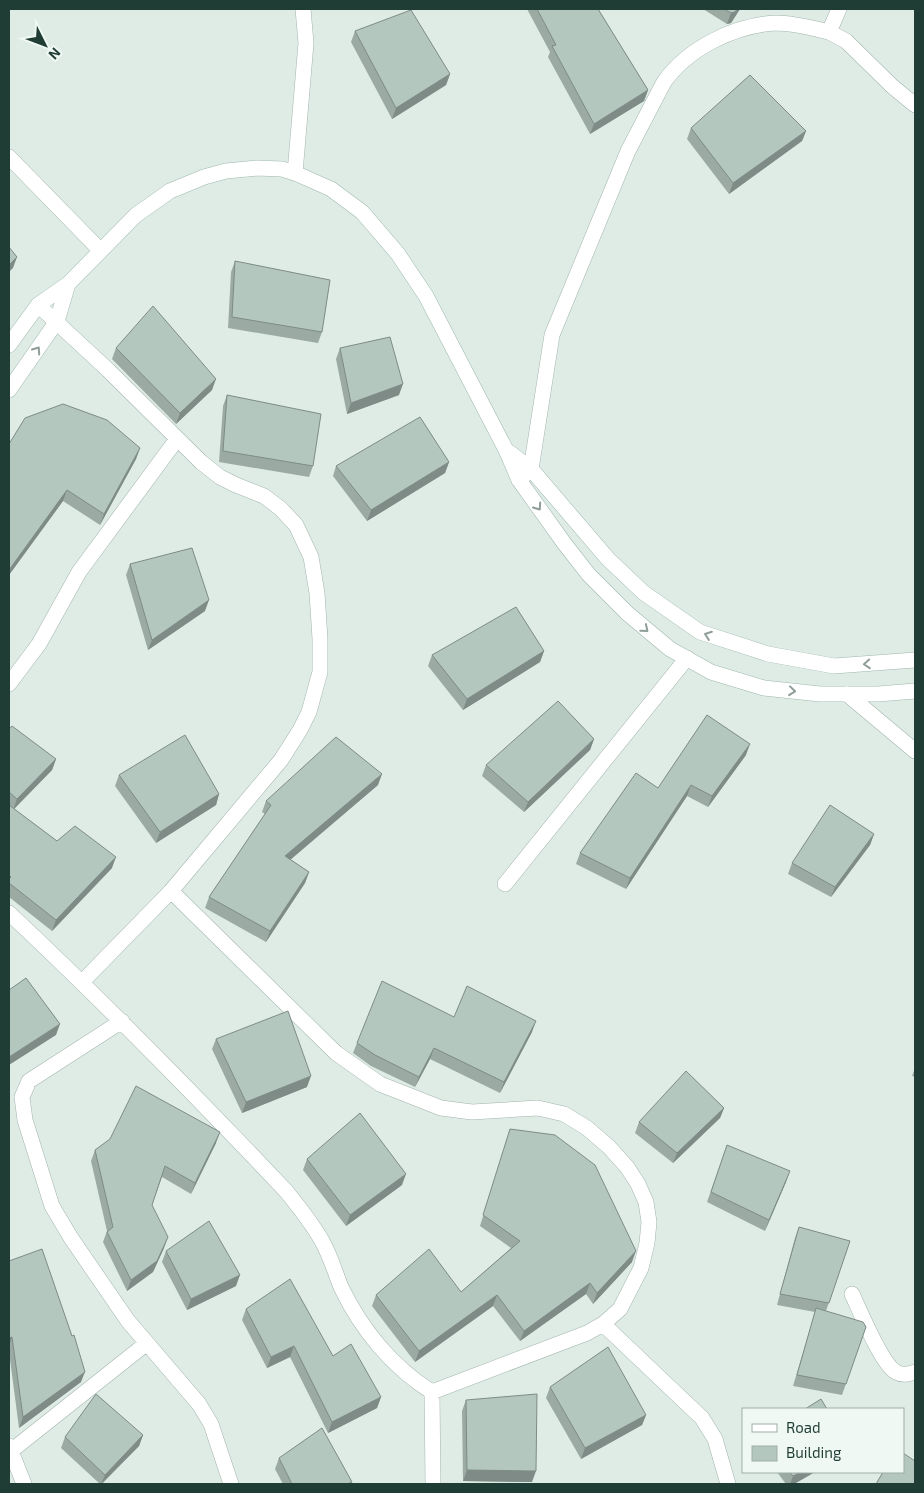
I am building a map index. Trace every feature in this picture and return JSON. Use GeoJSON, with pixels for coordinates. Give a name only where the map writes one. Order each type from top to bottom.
{"type":"FeatureCollection","features":[{"type":"Feature","properties":{"kind":"street"},"geometry":{"type":"LineString","coordinates":[[295,173],[306,43],[303,9]]}},
{"type":"Feature","properties":{"kind":"street"},"geometry":{"type":"LineString","coordinates":[[829,32],[839,9]]}},
{"type":"Feature","properties":{"kind":"street"},"geometry":{"type":"LineString","coordinates":[[520,480],[531,469],[552,335],[628,151],[670,74],[694,53],[717,38],[746,29],[776,23],[800,26],[829,32],[846,41],[893,87],[915,105]]}},
{"type":"Feature","properties":{"kind":"street"},"geometry":{"type":"LineString","coordinates":[[9,156],[100,250]]}},
{"type":"Feature","properties":{"kind":"street"},"geometry":{"type":"LineString","coordinates":[[9,345],[38,305],[68,284],[136,215],[170,192],[204,177],[226,171],[257,168],[282,169],[295,173],[330,189],[362,212],[398,254],[426,296],[520,480],[589,575],[627,613],[670,649],[711,672],[764,688],[820,694],[878,694],[915,691]]}},
{"type":"Feature","properties":{"kind":"street"},"geometry":{"type":"LineString","coordinates":[[9,390],[57,321],[68,284]]}},
{"type":"Feature","properties":{"kind":"street"},"geometry":{"type":"LineString","coordinates":[[38,305],[108,370],[200,462],[236,486],[264,496],[282,509],[296,525],[311,557],[317,593],[320,639],[320,672],[310,712],[282,760],[171,891],[82,982]]}},
{"type":"Feature","properties":{"kind":"street"},"geometry":{"type":"LineString","coordinates":[[9,684],[39,644],[79,572],[177,439]]}},
{"type":"Feature","properties":{"kind":"street"},"geometry":{"type":"LineString","coordinates":[[506,450],[531,469],[608,559],[644,593],[700,632],[768,654],[834,666],[915,660]]}},
{"type":"Feature","properties":{"kind":"street"},"geometry":{"type":"LineString","coordinates":[[505,884],[687,658]]}},
{"type":"Feature","properties":{"kind":"street"},"geometry":{"type":"LineString","coordinates":[[847,694],[915,750]]}},
{"type":"Feature","properties":{"kind":"street"},"geometry":{"type":"LineString","coordinates":[[171,891],[336,1053],[380,1084],[441,1108],[472,1112],[538,1108],[564,1114],[587,1128],[609,1147],[627,1167],[638,1184],[646,1202],[649,1222],[647,1243],[641,1268],[620,1309],[602,1324],[587,1333],[432,1392]]}},
{"type":"Feature","properties":{"kind":"street"},"geometry":{"type":"LineString","coordinates":[[9,913],[122,1021],[286,1191],[304,1213],[323,1243],[355,1313],[396,1365],[414,1381],[432,1392]]}},
{"type":"Feature","properties":{"kind":"street"},"geometry":{"type":"LineString","coordinates":[[122,1021],[29,1081],[22,1097],[25,1120],[52,1206],[70,1238],[128,1321],[199,1404],[211,1424],[231,1484]]}},
{"type":"Feature","properties":{"kind":"street"},"geometry":{"type":"LineString","coordinates":[[852,1294],[881,1354],[890,1368],[897,1373],[906,1375],[915,1372]]}},
{"type":"Feature","properties":{"kind":"street"},"geometry":{"type":"LineString","coordinates":[[602,1324],[702,1418],[715,1439],[728,1484]]}},
{"type":"Feature","properties":{"kind":"street"},"geometry":{"type":"LineString","coordinates":[[24,1484],[10,1449],[147,1344]]}},
{"type":"Feature","properties":{"kind":"street"},"geometry":{"type":"LineString","coordinates":[[432,1392],[433,1484]]}},
{"type":"Feature","properties":{"kind":"building"},"geometry":{"type":"Polygon","coordinates":[[[537,9],[598,9],[648,90],[594,124],[552,46],[556,45],[537,9]]]}},
{"type":"Feature","properties":{"kind":"building"},"geometry":{"type":"Polygon","coordinates":[[[724,9],[737,9],[731,13],[724,9]]]}},
{"type":"Feature","properties":{"kind":"building"},"geometry":{"type":"Polygon","coordinates":[[[411,10],[450,74],[396,108],[355,31],[411,10]]]}},
{"type":"Feature","properties":{"kind":"building"},"geometry":{"type":"Polygon","coordinates":[[[750,75],[806,131],[733,183],[691,128],[750,75]]]}},
{"type":"Feature","properties":{"kind":"building"},"geometry":{"type":"Polygon","coordinates":[[[9,247],[17,257],[9,265],[9,247]]]}},
{"type":"Feature","properties":{"kind":"building"},"geometry":{"type":"Polygon","coordinates":[[[235,261],[330,280],[322,332],[232,317],[235,261]]]}},
{"type":"Feature","properties":{"kind":"building"},"geometry":{"type":"Polygon","coordinates":[[[153,306],[216,379],[180,413],[116,348],[153,306]]]}},
{"type":"Feature","properties":{"kind":"building"},"geometry":{"type":"Polygon","coordinates":[[[390,337],[403,384],[351,403],[340,348],[390,337]]]}},
{"type":"Feature","properties":{"kind":"building"},"geometry":{"type":"Polygon","coordinates":[[[227,395],[321,414],[313,466],[223,451],[227,395]]]}},
{"type":"Feature","properties":{"kind":"building"},"geometry":{"type":"Polygon","coordinates":[[[63,404],[107,420],[140,448],[104,514],[67,490],[9,570],[9,444],[25,418],[63,404]]]}},
{"type":"Feature","properties":{"kind":"building"},"geometry":{"type":"Polygon","coordinates":[[[420,417],[449,462],[371,510],[336,466],[420,417]]]}},
{"type":"Feature","properties":{"kind":"building"},"geometry":{"type":"Polygon","coordinates":[[[192,548],[209,600],[152,640],[130,564],[192,548]]]}},
{"type":"Feature","properties":{"kind":"building"},"geometry":{"type":"Polygon","coordinates":[[[516,607],[544,651],[467,699],[432,655],[516,607]]]}},
{"type":"Feature","properties":{"kind":"building"},"geometry":{"type":"Polygon","coordinates":[[[558,701],[594,739],[528,802],[486,765],[558,701]]]}},
{"type":"Feature","properties":{"kind":"building"},"geometry":{"type":"Polygon","coordinates":[[[707,715],[750,744],[712,796],[691,785],[630,878],[580,853],[636,773],[658,788],[707,715]]]}},
{"type":"Feature","properties":{"kind":"building"},"geometry":{"type":"Polygon","coordinates":[[[12,726],[56,759],[17,799],[9,792],[9,729],[12,726]]]}},
{"type":"Feature","properties":{"kind":"building"},"geometry":{"type":"Polygon","coordinates":[[[185,735],[219,794],[160,832],[119,775],[185,735]]]}},
{"type":"Feature","properties":{"kind":"building"},"geometry":{"type":"Polygon","coordinates":[[[336,737],[382,774],[285,856],[309,872],[270,931],[209,897],[271,805],[266,801],[336,737]]]}},
{"type":"Feature","properties":{"kind":"building"},"geometry":{"type":"Polygon","coordinates":[[[9,805],[57,841],[75,826],[116,857],[56,920],[9,883],[11,877],[9,875],[9,805]]]}},
{"type":"Feature","properties":{"kind":"building"},"geometry":{"type":"Polygon","coordinates":[[[830,805],[874,834],[835,887],[792,863],[830,805]]]}},
{"type":"Feature","properties":{"kind":"building"},"geometry":{"type":"Polygon","coordinates":[[[26,978],[60,1024],[9,1057],[9,990],[26,978]]]}},
{"type":"Feature","properties":{"kind":"building"},"geometry":{"type":"Polygon","coordinates":[[[382,981],[454,1017],[467,986],[536,1021],[504,1082],[434,1048],[419,1077],[375,1055],[357,1043],[382,981]]]}},
{"type":"Feature","properties":{"kind":"building"},"geometry":{"type":"Polygon","coordinates":[[[288,1011],[311,1076],[246,1102],[216,1039],[288,1011]]]}},
{"type":"Feature","properties":{"kind":"building"},"geometry":{"type":"Polygon","coordinates":[[[686,1071],[724,1108],[677,1153],[639,1122],[686,1071]]]}},
{"type":"Feature","properties":{"kind":"building"},"geometry":{"type":"Polygon","coordinates":[[[136,1086],[220,1132],[195,1183],[165,1166],[152,1205],[168,1237],[157,1261],[131,1280],[107,1232],[113,1227],[95,1150],[110,1139],[136,1086]]]}},
{"type":"Feature","properties":{"kind":"building"},"geometry":{"type":"Polygon","coordinates":[[[360,1113],[406,1174],[350,1215],[307,1159],[360,1113]]]}},
{"type":"Feature","properties":{"kind":"building"},"geometry":{"type":"Polygon","coordinates":[[[510,1129],[555,1135],[595,1165],[636,1251],[597,1293],[590,1283],[524,1331],[497,1295],[419,1351],[376,1295],[429,1249],[461,1292],[520,1241],[483,1215],[510,1129]]]}},
{"type":"Feature","properties":{"kind":"building"},"geometry":{"type":"Polygon","coordinates":[[[727,1145],[790,1171],[769,1220],[711,1192],[727,1145]]]}},
{"type":"Feature","properties":{"kind":"building"},"geometry":{"type":"Polygon","coordinates":[[[209,1221],[240,1275],[191,1299],[166,1251],[209,1221]]]}},
{"type":"Feature","properties":{"kind":"building"},"geometry":{"type":"Polygon","coordinates":[[[799,1227],[850,1241],[829,1303],[780,1294],[799,1227]]]}},
{"type":"Feature","properties":{"kind":"building"},"geometry":{"type":"Polygon","coordinates":[[[42,1249],[72,1336],[74,1335],[85,1372],[23,1417],[12,1337],[9,1338],[9,1261],[42,1249]]]}},
{"type":"Feature","properties":{"kind":"building"},"geometry":{"type":"Polygon","coordinates":[[[290,1279],[333,1356],[351,1344],[381,1397],[332,1422],[294,1346],[271,1357],[246,1309],[290,1279]]]}},
{"type":"Feature","properties":{"kind":"building"},"geometry":{"type":"Polygon","coordinates":[[[816,1308],[863,1322],[866,1327],[846,1384],[797,1375],[816,1308]]]}},
{"type":"Feature","properties":{"kind":"building"},"geometry":{"type":"Polygon","coordinates":[[[608,1347],[646,1415],[585,1448],[550,1387],[608,1347]]]}},
{"type":"Feature","properties":{"kind":"building"},"geometry":{"type":"Polygon","coordinates":[[[96,1394],[143,1435],[105,1475],[65,1437],[96,1394]]]}},
{"type":"Feature","properties":{"kind":"building"},"geometry":{"type":"Polygon","coordinates":[[[537,1394],[536,1471],[467,1470],[466,1400],[537,1394]]]}},
{"type":"Feature","properties":{"kind":"building"},"geometry":{"type":"Polygon","coordinates":[[[821,1399],[826,1408],[807,1408],[821,1399]]]}},
{"type":"Feature","properties":{"kind":"building"},"geometry":{"type":"Polygon","coordinates":[[[322,1428],[352,1482],[347,1484],[292,1484],[279,1458],[322,1428]]]}},
{"type":"Feature","properties":{"kind":"building"},"geometry":{"type":"Polygon","coordinates":[[[904,1454],[915,1461],[915,1484],[876,1484],[882,1473],[904,1473],[904,1454]]]}}]}
